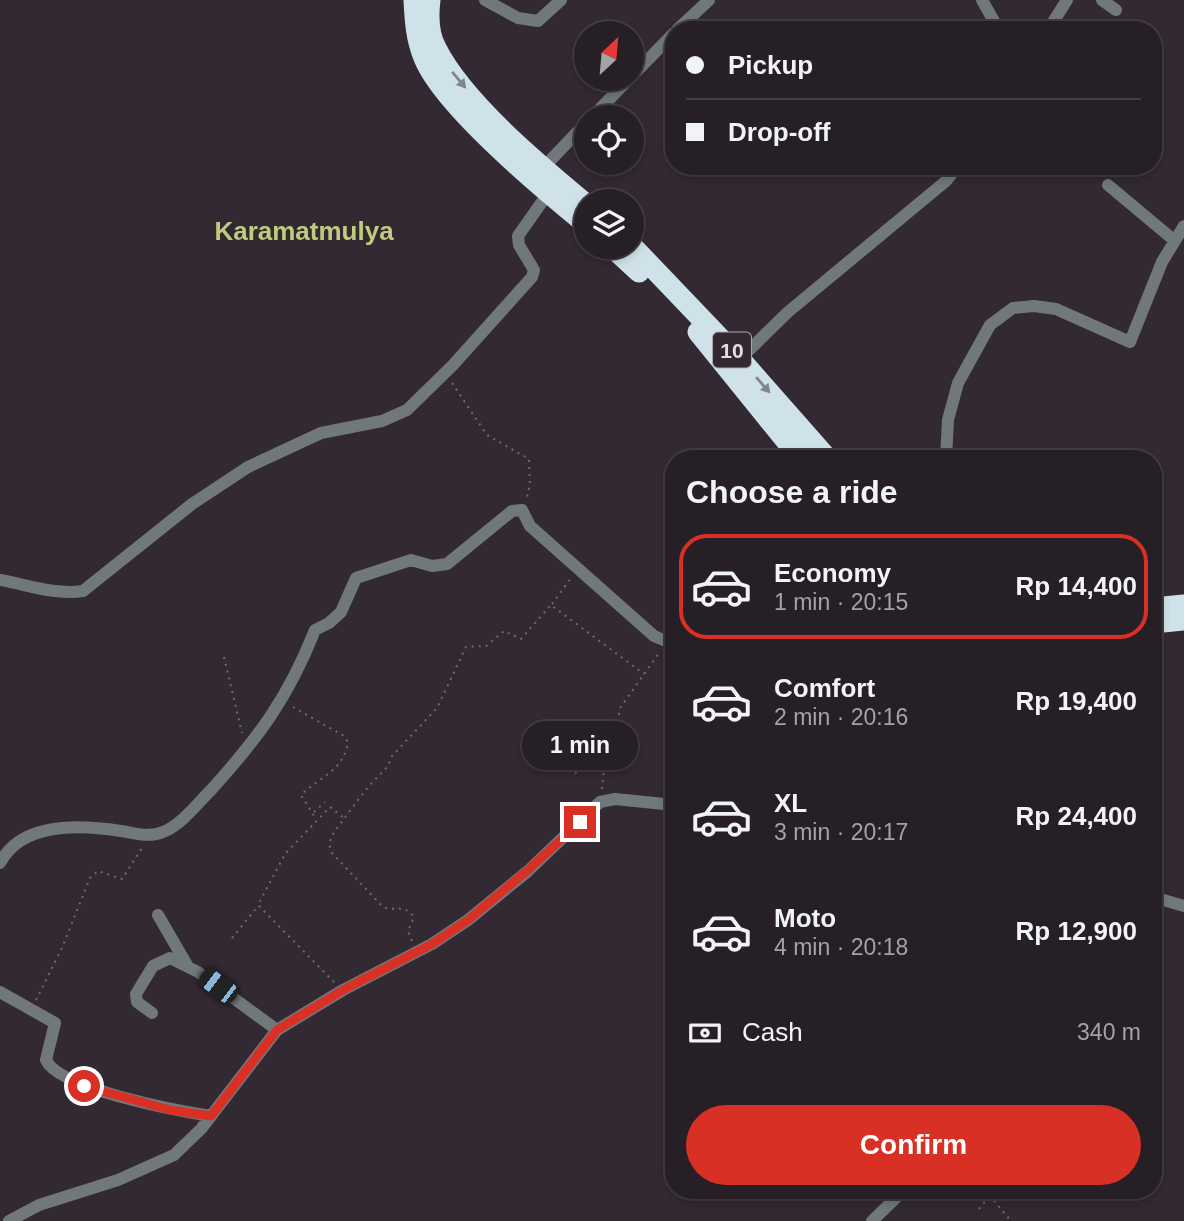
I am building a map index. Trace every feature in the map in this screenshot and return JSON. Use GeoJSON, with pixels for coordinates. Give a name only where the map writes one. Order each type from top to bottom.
{"type":"FeatureCollection","features":[{"type":"Feature","properties":{"kind":"highway"},"geometry":{"type":"LineString","coordinates":[[414,0],[419,44],[433,77],[472,120],[550,181],[574,196]]}},
{"type":"Feature","properties":{"kind":"highway"},"geometry":{"type":"LineString","coordinates":[[430,0],[430,31],[435,47],[449,69],[574,210]]}},
{"type":"Feature","properties":{"kind":"highway","name":"10"},"geometry":{"type":"LineString","coordinates":[[624,259],[690,323],[793,450]]}},
{"type":"Feature","properties":{"kind":"highway","name":"10"},"geometry":{"type":"LineString","coordinates":[[644,259],[740,359],[820,450]]}},
{"type":"Feature","properties":{"kind":"highway"},"geometry":{"type":"LineString","coordinates":[[1162,607],[1184,605]]}},
{"type":"Feature","properties":{"kind":"highway"},"geometry":{"type":"LineString","coordinates":[[1162,622],[1184,620]]}},
{"type":"Feature","properties":{"kind":"street"},"geometry":{"type":"LineString","coordinates":[[485,0],[518,18],[538,21],[561,0]]}},
{"type":"Feature","properties":{"kind":"street"},"geometry":{"type":"LineString","coordinates":[[687,21],[709,0]]}},
{"type":"Feature","properties":{"kind":"street"},"geometry":{"type":"LineString","coordinates":[[982,0],[994,21]]}},
{"type":"Feature","properties":{"kind":"street"},"geometry":{"type":"LineString","coordinates":[[1054,21],[1067,0]]}},
{"type":"Feature","properties":{"kind":"street"},"geometry":{"type":"LineString","coordinates":[[1102,0],[1116,10]]}},
{"type":"Feature","properties":{"kind":"street"},"geometry":{"type":"LineString","coordinates":[[644,62],[665,42]]}},
{"type":"Feature","properties":{"kind":"street"},"geometry":{"type":"LineString","coordinates":[[603,105],[616,91]]}},
{"type":"Feature","properties":{"kind":"street"},"geometry":{"type":"LineString","coordinates":[[0,580],[44,592],[64,594],[83,591],[192,504],[248,467],[321,433],[394,418],[419,401],[534,274],[519,245],[518,236],[574,142]]}},
{"type":"Feature","properties":{"kind":"street"},"geometry":{"type":"LineString","coordinates":[[740,359],[788,312],[865,252],[951,175]]}},
{"type":"Feature","properties":{"kind":"street"},"geometry":{"type":"LineString","coordinates":[[1108,185],[1175,241]]}},
{"type":"Feature","properties":{"kind":"street"},"geometry":{"type":"LineString","coordinates":[[947,450],[954,393],[990,325],[1013,308],[1046,306],[1130,342],[1162,262],[1184,226]]}},
{"type":"Feature","properties":{"kind":"street"},"geometry":{"type":"LineString","coordinates":[[2,854],[24,838],[71,827],[156,835],[182,819],[246,751],[283,702],[314,630],[329,624],[341,612],[356,579],[411,560],[432,566],[447,564],[512,511],[522,510],[530,526],[576,570],[654,636],[665,637]]}},
{"type":"Feature","properties":{"kind":"street"},"geometry":{"type":"LineString","coordinates":[[9,1221],[39,1205],[118,1180],[164,1161],[182,1148],[211,1116],[277,1030],[343,990],[418,952],[468,920],[605,800],[665,804]]}},
{"type":"Feature","properties":{"kind":"street"},"geometry":{"type":"LineString","coordinates":[[1162,900],[1184,906]]}},
{"type":"Feature","properties":{"kind":"street"},"geometry":{"type":"LineString","coordinates":[[158,915],[187,965]]}},
{"type":"Feature","properties":{"kind":"street"},"geometry":{"type":"LineString","coordinates":[[152,1013],[136,999],[149,972],[160,962],[170,958],[187,965],[277,1030]]}},
{"type":"Feature","properties":{"kind":"street"},"geometry":{"type":"LineString","coordinates":[[0,992],[55,1023],[46,1060],[50,1066],[84,1086],[170,1110],[211,1116]]}},
{"type":"Feature","properties":{"kind":"street"},"geometry":{"type":"LineString","coordinates":[[872,1221],[895,1199]]}},
{"type":"Feature","properties":{"kind":"path"},"geometry":{"type":"LineString","coordinates":[[453,365],[450,378],[479,426],[500,444],[522,452],[529,459],[530,484],[522,510]]}},
{"type":"Feature","properties":{"kind":"path"},"geometry":{"type":"LineString","coordinates":[[418,952],[408,933],[414,921],[409,911],[402,907],[383,907],[329,849],[331,839],[344,818],[388,766],[392,756],[437,708],[466,647],[486,646],[504,631],[521,639],[551,605],[576,570]]}},
{"type":"Feature","properties":{"kind":"path"},"geometry":{"type":"LineString","coordinates":[[551,605],[644,674]]}},
{"type":"Feature","properties":{"kind":"path"},"geometry":{"type":"LineString","coordinates":[[605,800],[601,785],[605,758],[615,738],[620,708],[665,646]]}},
{"type":"Feature","properties":{"kind":"path"},"geometry":{"type":"LineString","coordinates":[[224,657],[246,751]]}},
{"type":"Feature","properties":{"kind":"path"},"geometry":{"type":"LineString","coordinates":[[283,702],[348,742],[344,756],[333,771],[301,795],[317,819]]}},
{"type":"Feature","properties":{"kind":"path"},"geometry":{"type":"LineString","coordinates":[[571,730],[605,758]]}},
{"type":"Feature","properties":{"kind":"path"},"geometry":{"type":"LineString","coordinates":[[575,773],[605,758]]}},
{"type":"Feature","properties":{"kind":"path"},"geometry":{"type":"LineString","coordinates":[[314,813],[325,802]]}},
{"type":"Feature","properties":{"kind":"path"},"geometry":{"type":"LineString","coordinates":[[232,938],[274,879],[276,866],[317,819],[330,807],[344,818]]}},
{"type":"Feature","properties":{"kind":"path"},"geometry":{"type":"LineString","coordinates":[[31,1010],[62,948],[90,878],[99,871],[120,880],[136,854],[156,835]]}},
{"type":"Feature","properties":{"kind":"path"},"geometry":{"type":"LineString","coordinates":[[258,905],[343,990]]}},
{"type":"Feature","properties":{"kind":"path"},"geometry":{"type":"LineString","coordinates":[[979,1209],[986,1199]]}},
{"type":"Feature","properties":{"kind":"path"},"geometry":{"type":"LineString","coordinates":[[990,1199],[1011,1221]]}},
{"type":"Feature","properties":{"kind":"district","name":"Karamatmulya"},"geometry":{"type":"Point","coordinates":[304,231]}},
{"type":"Feature","properties":{"kind":"route"},"geometry":{"type":"LineString","coordinates":[[84,1086],[170,1110],[211,1116],[277,1030],[343,990],[432,944],[468,920],[580,822]]}}]}
